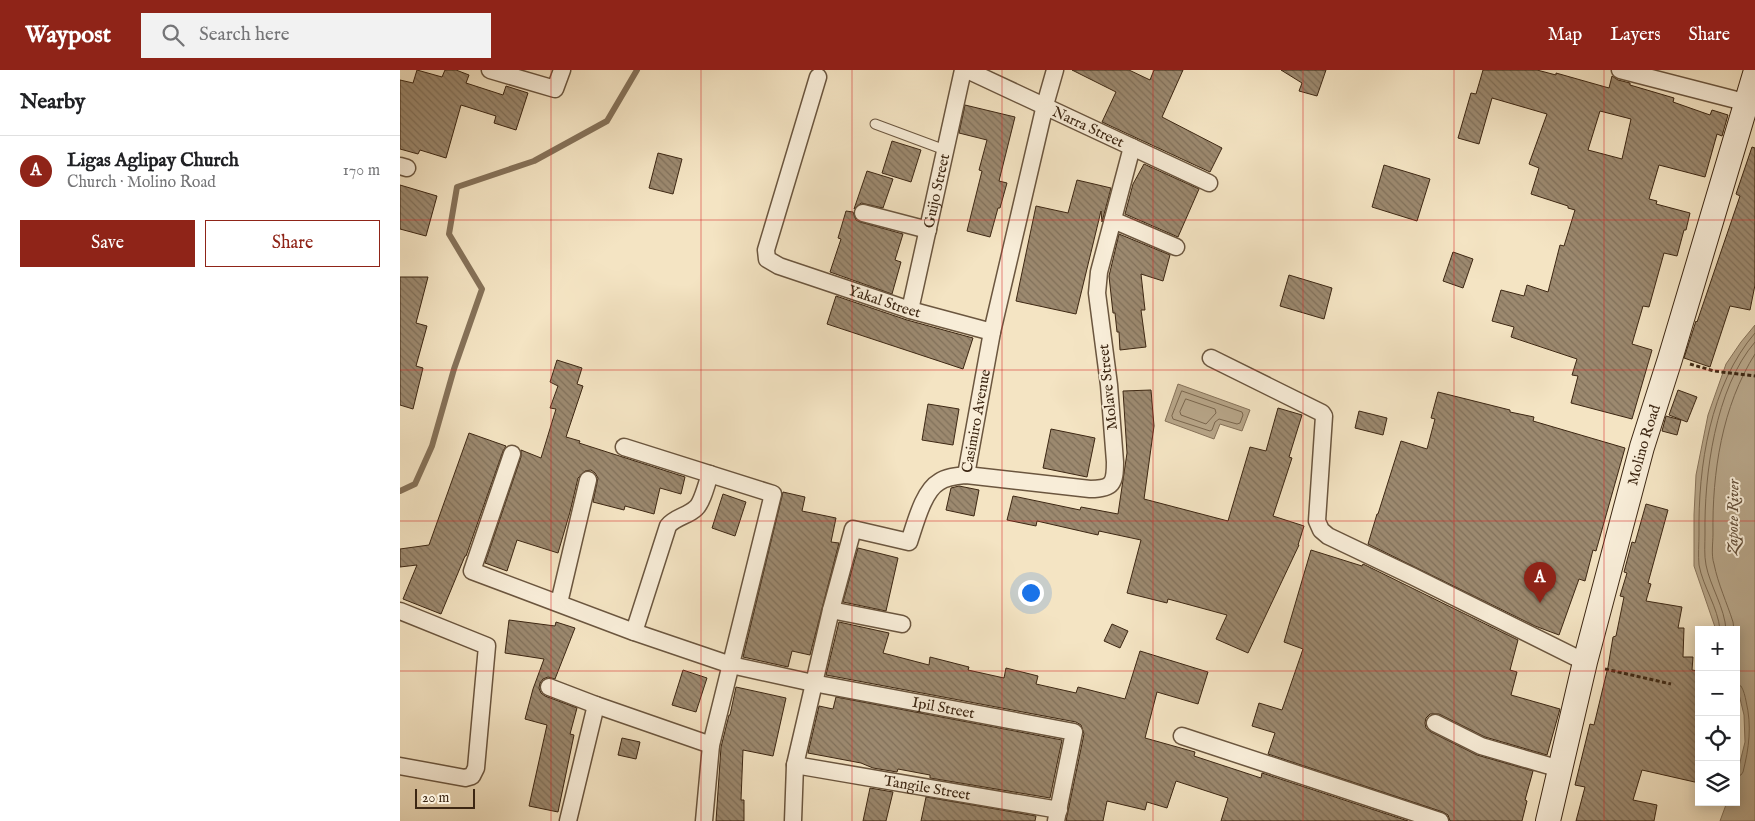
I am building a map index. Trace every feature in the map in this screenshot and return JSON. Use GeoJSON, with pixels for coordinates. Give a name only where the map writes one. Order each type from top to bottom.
{"type":"FeatureCollection","features":[{"type":"Feature","properties":{"kind":"main road","name":"Molino Road"},"geometry":{"type":"LineString","coordinates":[[1548,821],[1585,662],[1642,447],[1748,103],[1755,74]]}},
{"type":"Feature","properties":{"kind":"street"},"geometry":{"type":"LineString","coordinates":[[490,70],[554,89],[562,70]]}},
{"type":"Feature","properties":{"kind":"street","name":"Guijo Street"},"geometry":{"type":"LineString","coordinates":[[910,310],[963,70]]}},
{"type":"Feature","properties":{"kind":"street","name":"Narra Street"},"geometry":{"type":"LineString","coordinates":[[967,70],[1209,183]]}},
{"type":"Feature","properties":{"kind":"street","name":"Casimiro Avenue"},"geometry":{"type":"LineString","coordinates":[[793,821],[795,765],[831,610],[853,529],[909,542],[929,490],[939,481],[966,475],[992,332],[1044,105],[1055,70]]}},
{"type":"Feature","properties":{"kind":"street"},"geometry":{"type":"LineString","coordinates":[[1620,70],[1748,103]]}},
{"type":"Feature","properties":{"kind":"street","name":"Yakal Street"},"geometry":{"type":"LineString","coordinates":[[818,77],[766,250],[767,259],[779,266],[910,310],[992,332]]}},
{"type":"Feature","properties":{"kind":"street","name":"Molave Street"},"geometry":{"type":"LineString","coordinates":[[966,475],[1090,489],[1104,489],[1112,484],[1115,474],[1115,462],[1109,385],[1097,293],[1099,272],[1132,147]]}},
{"type":"Feature","properties":{"kind":"street"},"geometry":{"type":"LineString","coordinates":[[863,213],[928,230]]}},
{"type":"Feature","properties":{"kind":"street"},"geometry":{"type":"LineString","coordinates":[[1113,220],[1176,247]]}},
{"type":"Feature","properties":{"kind":"street"},"geometry":{"type":"LineString","coordinates":[[1211,358],[1322,413],[1324,416],[1317,521],[1321,530],[1328,536],[1585,662]]}},
{"type":"Feature","properties":{"kind":"street"},"geometry":{"type":"LineString","coordinates":[[624,447],[773,494],[711,745],[704,821]]}},
{"type":"Feature","properties":{"kind":"street","name":"Ipil Street"},"geometry":{"type":"LineString","coordinates":[[512,454],[472,571],[634,632],[731,665],[813,684],[1074,732],[1058,815]]}},
{"type":"Feature","properties":{"kind":"street"},"geometry":{"type":"LineString","coordinates":[[634,632],[668,526],[695,510],[699,505],[710,474]]}},
{"type":"Feature","properties":{"kind":"street"},"geometry":{"type":"LineString","coordinates":[[559,603],[588,480]]}},
{"type":"Feature","properties":{"kind":"street"},"geometry":{"type":"LineString","coordinates":[[400,610],[487,646],[476,768],[472,776],[465,778],[400,766]]}},
{"type":"Feature","properties":{"kind":"street"},"geometry":{"type":"LineString","coordinates":[[831,610],[902,624]]}},
{"type":"Feature","properties":{"kind":"street"},"geometry":{"type":"LineString","coordinates":[[549,687],[711,745]]}},
{"type":"Feature","properties":{"kind":"street"},"geometry":{"type":"LineString","coordinates":[[568,821],[596,705]]}},
{"type":"Feature","properties":{"kind":"street"},"geometry":{"type":"LineString","coordinates":[[1435,723],[1481,746],[1560,769]]}},
{"type":"Feature","properties":{"kind":"street"},"geometry":{"type":"LineString","coordinates":[[1182,736],[1440,821]]}},
{"type":"Feature","properties":{"kind":"street","name":"Tangile Street"},"geometry":{"type":"LineString","coordinates":[[795,765],[1058,815]]}},
{"type":"Feature","properties":{"kind":"lane"},"geometry":{"type":"LineString","coordinates":[[875,124],[945,150]]}},
{"type":"Feature","properties":{"kind":"path"},"geometry":{"type":"LineString","coordinates":[[1714,370],[1755,376]]}},
{"type":"Feature","properties":{"kind":"path"},"geometry":{"type":"LineString","coordinates":[[1585,662],[1606,669],[1671,684]]}},
{"type":"Feature","properties":{"kind":"water","name":"Zapote River"},"geometry":{"type":"Polygon","coordinates":[[[1755,325],[1755,821],[1720,821],[1726,806],[1740,806],[1740,762],[1745,742],[1744,715],[1740,698],[1740,626],[1715,626],[1694,566],[1694,515],[1696,475],[1708,415],[1726,364],[1755,325]]]}},
{"type":"Feature","properties":{"kind":"water"},"geometry":{"type":"Polygon","coordinates":[[[1178,384],[1250,410],[1242,431],[1220,424],[1214,439],[1165,421],[1178,384]]]}},
{"type":"Feature","properties":{"kind":"building"},"geometry":{"type":"Polygon","coordinates":[[[417,70],[442,77],[445,70],[456,70],[469,75],[466,83],[503,95],[506,86],[528,93],[516,130],[494,123],[496,116],[461,105],[446,158],[420,150],[418,154],[400,149],[400,80],[413,83],[417,70]]]}},
{"type":"Feature","properties":{"kind":"building"},"geometry":{"type":"Polygon","coordinates":[[[1072,70],[1129,70],[1150,80],[1154,70],[1183,70],[1162,117],[1222,148],[1210,172],[1102,122],[1116,92],[1072,70]]]}},
{"type":"Feature","properties":{"kind":"building"},"geometry":{"type":"Polygon","coordinates":[[[1281,70],[1326,70],[1317,96],[1299,91],[1302,83],[1281,70]]]}},
{"type":"Feature","properties":{"kind":"building"},"geometry":{"type":"Polygon","coordinates":[[[1483,70],[1537,70],[1556,75],[1556,73],[1609,88],[1612,76],[1618,80],[1630,83],[1630,85],[1674,98],[1673,102],[1710,115],[1712,110],[1728,115],[1722,136],[1717,134],[1705,177],[1659,165],[1649,199],[1657,201],[1656,204],[1690,213],[1677,256],[1664,253],[1649,307],[1643,306],[1632,344],[1652,350],[1632,419],[1571,403],[1578,376],[1572,375],[1577,359],[1511,337],[1514,327],[1492,321],[1501,290],[1524,296],[1527,285],[1548,292],[1560,245],[1564,246],[1575,210],[1531,194],[1539,168],[1529,164],[1547,114],[1492,98],[1479,144],[1458,138],[1471,93],[1476,94],[1483,70]],[[1600,111],[1588,150],[1622,159],[1631,119],[1600,111]]]}},
{"type":"Feature","properties":{"kind":"building"},"geometry":{"type":"Polygon","coordinates":[[[965,105],[1015,117],[999,181],[1007,183],[990,237],[967,231],[982,171],[979,170],[987,140],[959,133],[965,105]]]}},
{"type":"Feature","properties":{"kind":"building"},"geometry":{"type":"Polygon","coordinates":[[[892,141],[921,150],[911,182],[882,173],[892,141]]]}},
{"type":"Feature","properties":{"kind":"building"},"geometry":{"type":"Polygon","coordinates":[[[1752,147],[1755,148],[1755,285],[1750,310],[1730,306],[1710,367],[1684,358],[1740,196],[1736,194],[1752,147]]]}},
{"type":"Feature","properties":{"kind":"building"},"geometry":{"type":"Polygon","coordinates":[[[658,153],[682,159],[673,194],[649,188],[658,153]]]}},
{"type":"Feature","properties":{"kind":"building"},"geometry":{"type":"Polygon","coordinates":[[[1144,164],[1199,189],[1178,237],[1125,214],[1133,184],[1144,164]]]}},
{"type":"Feature","properties":{"kind":"building"},"geometry":{"type":"Polygon","coordinates":[[[1384,165],[1430,179],[1417,221],[1372,207],[1384,165]]]}},
{"type":"Feature","properties":{"kind":"building"},"geometry":{"type":"Polygon","coordinates":[[[867,171],[893,179],[883,208],[861,203],[854,209],[867,171]]]}},
{"type":"Feature","properties":{"kind":"building"},"geometry":{"type":"Polygon","coordinates":[[[1077,180],[1111,188],[1102,222],[1101,211],[1076,314],[1016,301],[1036,206],[1068,213],[1077,180]]]}},
{"type":"Feature","properties":{"kind":"building"},"geometry":{"type":"Polygon","coordinates":[[[400,185],[437,196],[426,236],[400,229],[400,185]]]}},
{"type":"Feature","properties":{"kind":"building"},"geometry":{"type":"Polygon","coordinates":[[[846,211],[853,212],[856,220],[860,222],[903,234],[895,260],[901,262],[892,294],[830,272],[841,239],[838,238],[846,211]]]}},
{"type":"Feature","properties":{"kind":"building"},"geometry":{"type":"Polygon","coordinates":[[[1119,234],[1170,255],[1163,281],[1141,274],[1145,310],[1141,310],[1146,347],[1120,350],[1119,332],[1117,332],[1115,313],[1113,313],[1109,276],[1119,234]]]}},
{"type":"Feature","properties":{"kind":"building"},"geometry":{"type":"Polygon","coordinates":[[[1453,252],[1473,259],[1463,288],[1443,281],[1453,252]]]}},
{"type":"Feature","properties":{"kind":"building"},"geometry":{"type":"Polygon","coordinates":[[[1289,275],[1332,288],[1324,319],[1280,306],[1289,275]]]}},
{"type":"Feature","properties":{"kind":"building"},"geometry":{"type":"Polygon","coordinates":[[[400,277],[428,277],[416,323],[427,326],[416,366],[423,368],[413,409],[400,405],[400,277]]]}},
{"type":"Feature","properties":{"kind":"building"},"geometry":{"type":"Polygon","coordinates":[[[836,296],[907,320],[973,338],[963,369],[827,324],[836,296]]]}},
{"type":"Feature","properties":{"kind":"building"},"geometry":{"type":"Polygon","coordinates":[[[557,360],[582,368],[577,384],[583,386],[566,437],[580,441],[579,443],[685,477],[681,494],[660,488],[654,514],[625,506],[624,510],[593,502],[598,478],[591,470],[585,471],[578,478],[558,553],[517,540],[507,571],[485,563],[521,457],[521,450],[541,458],[556,409],[550,408],[558,386],[550,382],[557,360]]]}},
{"type":"Feature","properties":{"kind":"building"},"geometry":{"type":"Polygon","coordinates":[[[1151,390],[1154,426],[1144,499],[1228,521],[1250,447],[1266,451],[1278,408],[1302,415],[1289,457],[1292,458],[1273,516],[1304,526],[1299,545],[1248,653],[1216,639],[1227,615],[1168,599],[1167,603],[1127,593],[1141,540],[1099,531],[1098,535],[1037,521],[1036,526],[1007,520],[1013,496],[1080,510],[1081,507],[1118,514],[1127,453],[1123,391],[1151,390]]]}},
{"type":"Feature","properties":{"kind":"building"},"geometry":{"type":"Polygon","coordinates":[[[1678,390],[1697,397],[1687,422],[1669,415],[1678,390]]]}},
{"type":"Feature","properties":{"kind":"building"},"geometry":{"type":"Polygon","coordinates":[[[1438,392],[1534,417],[1533,421],[1625,448],[1596,551],[1593,550],[1585,581],[1579,579],[1559,635],[1535,626],[1368,544],[1401,441],[1427,449],[1435,419],[1431,418],[1438,392]]]}},
{"type":"Feature","properties":{"kind":"building"},"geometry":{"type":"Polygon","coordinates":[[[928,404],[959,409],[953,445],[922,440],[928,404]]]}},
{"type":"Feature","properties":{"kind":"building"},"geometry":{"type":"Polygon","coordinates":[[[1359,411],[1387,418],[1383,435],[1355,428],[1359,411]]]}},
{"type":"Feature","properties":{"kind":"building"},"geometry":{"type":"Polygon","coordinates":[[[1666,416],[1681,420],[1677,435],[1662,431],[1666,416]]]}},
{"type":"Feature","properties":{"kind":"building"},"geometry":{"type":"Polygon","coordinates":[[[1051,429],[1095,438],[1087,477],[1043,468],[1051,429]]]}},
{"type":"Feature","properties":{"kind":"building"},"geometry":{"type":"Polygon","coordinates":[[[469,433],[506,446],[466,556],[441,614],[403,599],[417,565],[400,567],[400,549],[429,545],[469,433]]]}},
{"type":"Feature","properties":{"kind":"building"},"geometry":{"type":"Polygon","coordinates":[[[959,486],[979,490],[974,516],[946,510],[951,488],[959,486]]]}},
{"type":"Feature","properties":{"kind":"building"},"geometry":{"type":"Polygon","coordinates":[[[783,492],[805,497],[802,511],[836,518],[831,542],[839,543],[810,655],[792,651],[788,667],[743,657],[783,492]]]}},
{"type":"Feature","properties":{"kind":"building"},"geometry":{"type":"Polygon","coordinates":[[[723,494],[746,502],[735,536],[712,528],[723,494]]]}},
{"type":"Feature","properties":{"kind":"building"},"geometry":{"type":"Polygon","coordinates":[[[1646,504],[1668,510],[1648,583],[1651,584],[1646,601],[1682,607],[1678,628],[1684,628],[1683,657],[1693,657],[1692,670],[1695,670],[1695,782],[1642,770],[1633,800],[1657,805],[1654,821],[1576,821],[1585,787],[1575,785],[1590,724],[1594,725],[1613,637],[1616,636],[1624,597],[1620,596],[1627,573],[1624,572],[1632,542],[1635,543],[1646,504]]]}},
{"type":"Feature","properties":{"kind":"building"},"geometry":{"type":"Polygon","coordinates":[[[858,548],[898,558],[886,611],[843,602],[858,548]]]}},
{"type":"Feature","properties":{"kind":"building"},"geometry":{"type":"Polygon","coordinates":[[[1311,550],[1362,566],[1363,564],[1518,640],[1510,670],[1517,672],[1511,695],[1560,709],[1547,755],[1485,737],[1439,714],[1430,714],[1426,718],[1425,723],[1426,728],[1431,732],[1477,755],[1533,771],[1525,800],[1527,801],[1522,821],[1450,821],[1448,815],[1443,812],[1268,754],[1275,733],[1252,726],[1259,703],[1282,710],[1303,649],[1284,642],[1311,550]]]}},
{"type":"Feature","properties":{"kind":"building"},"geometry":{"type":"Polygon","coordinates":[[[509,620],[555,626],[556,622],[575,628],[555,679],[548,677],[543,679],[539,688],[545,696],[577,708],[570,734],[574,735],[558,812],[529,806],[547,725],[525,719],[544,659],[505,653],[509,620]]]}},
{"type":"Feature","properties":{"kind":"building"},"geometry":{"type":"Polygon","coordinates":[[[839,622],[889,633],[883,653],[929,665],[930,657],[969,667],[968,670],[1004,678],[1006,668],[1038,676],[1036,684],[1076,693],[1078,687],[1125,699],[1140,651],[1208,672],[1198,704],[1157,692],[1145,738],[1195,752],[1194,756],[1261,778],[1262,773],[1408,821],[1221,821],[1228,798],[1176,781],[1167,808],[1147,802],[1145,810],[1107,801],[1103,821],[1066,821],[1084,734],[1081,725],[1076,722],[826,675],[839,622]]]}},
{"type":"Feature","properties":{"kind":"building"},"geometry":{"type":"Polygon","coordinates":[[[1112,624],[1128,631],[1120,648],[1104,641],[1112,624]]]}},
{"type":"Feature","properties":{"kind":"building"},"geometry":{"type":"Polygon","coordinates":[[[683,670],[707,678],[696,712],[672,705],[683,670]]]}},
{"type":"Feature","properties":{"kind":"building"},"geometry":{"type":"Polygon","coordinates":[[[736,687],[786,698],[773,756],[743,750],[741,800],[744,800],[744,821],[716,821],[721,747],[736,687]]]}},
{"type":"Feature","properties":{"kind":"building"},"geometry":{"type":"Polygon","coordinates":[[[836,697],[1062,740],[1050,798],[930,778],[930,775],[898,769],[897,772],[873,768],[861,763],[808,753],[819,706],[833,709],[836,697]]]}},
{"type":"Feature","properties":{"kind":"building"},"geometry":{"type":"Polygon","coordinates":[[[622,738],[640,742],[636,759],[618,755],[622,738]]]}},
{"type":"Feature","properties":{"kind":"building"},"geometry":{"type":"Polygon","coordinates":[[[870,788],[893,792],[886,821],[863,821],[870,788]]]}},
{"type":"Feature","properties":{"kind":"building"},"geometry":{"type":"Polygon","coordinates":[[[926,797],[1036,816],[1035,821],[921,821],[926,797]]]}},
{"type":"Feature","properties":{"kind":"waterway"},"geometry":{"type":"LineString","coordinates":[[400,491],[415,484],[432,446],[454,369],[482,289],[449,234],[457,187],[534,161],[607,121],[637,70]]}},
{"type":"Feature","properties":{"kind":"place","name":"Ligas Aglipay Church"},"geometry":{"type":"Point","coordinates":[1540,603]}}]}
